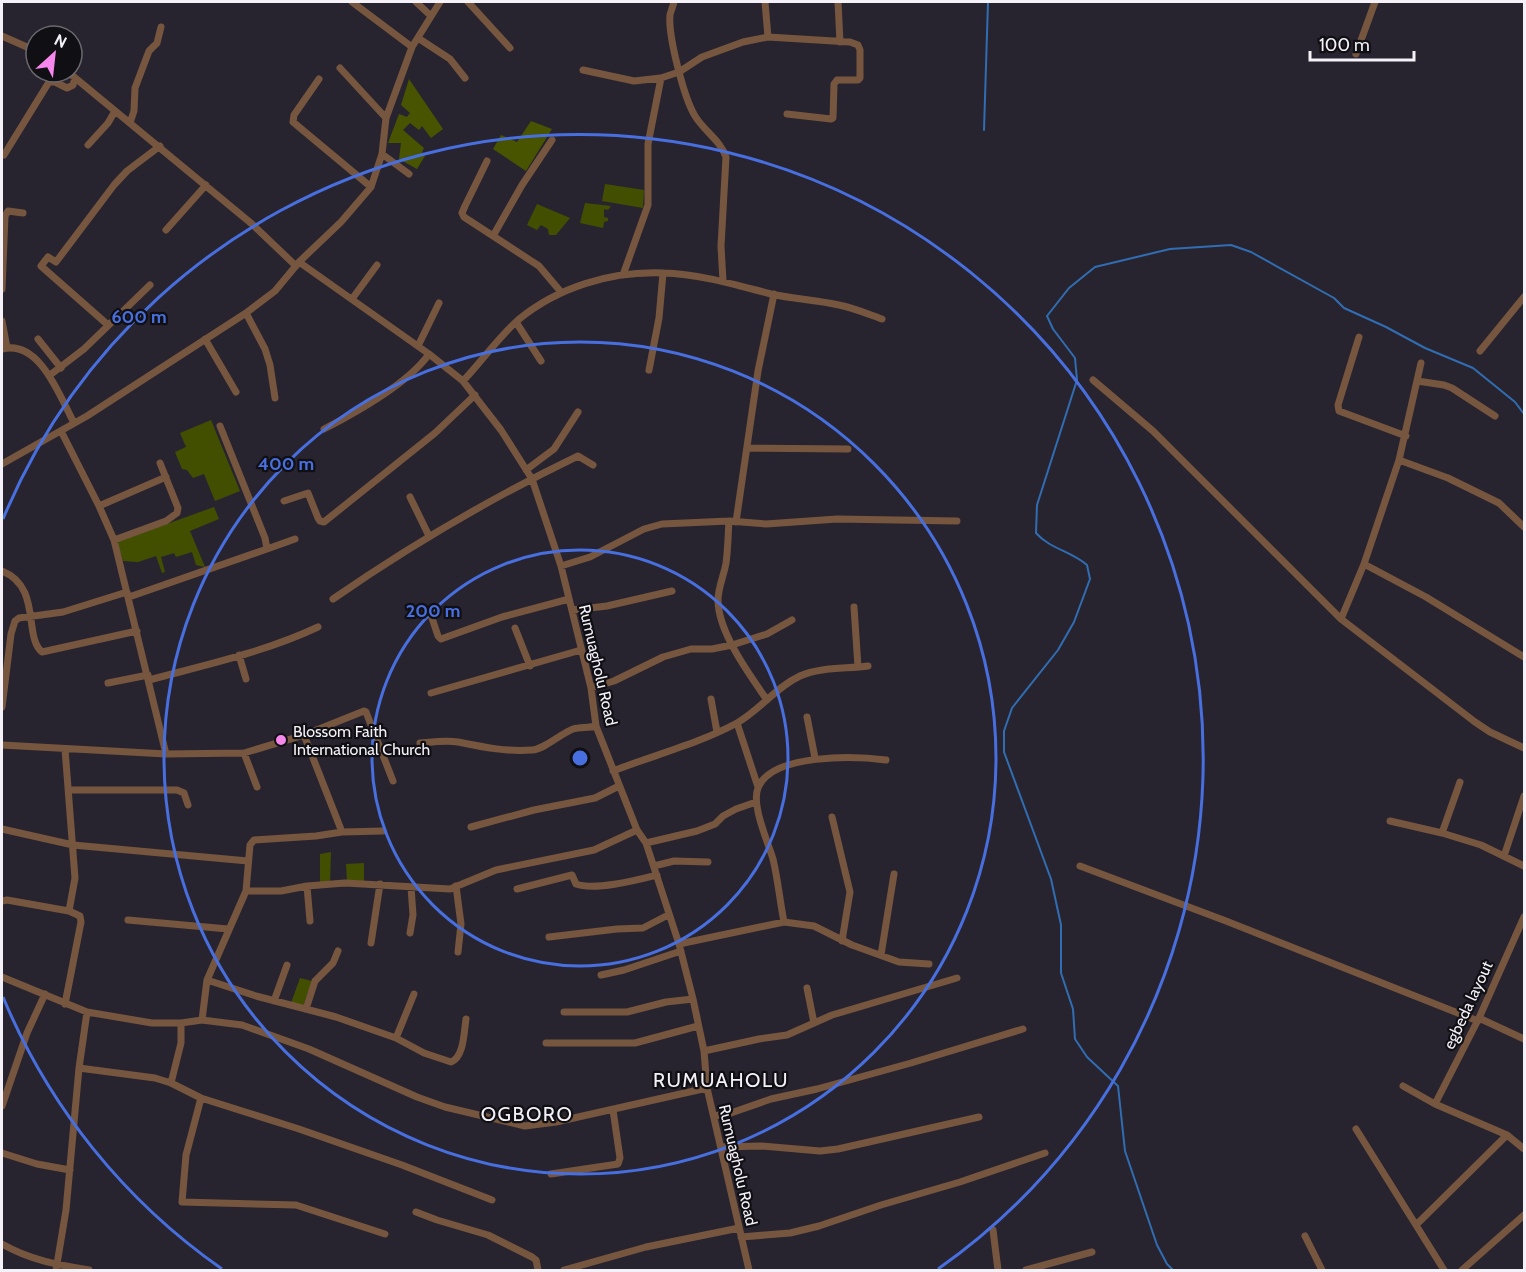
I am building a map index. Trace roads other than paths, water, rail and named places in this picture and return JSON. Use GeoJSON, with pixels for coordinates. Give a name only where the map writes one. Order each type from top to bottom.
{"type":"FeatureCollection","features":[{"type":"Feature","properties":{"kind":"street"},"geometry":{"type":"LineString","coordinates":[[352,2],[412,47]]}},
{"type":"Feature","properties":{"kind":"street"},"geometry":{"type":"LineString","coordinates":[[416,2],[431,16]]}},
{"type":"Feature","properties":{"kind":"street"},"geometry":{"type":"LineString","coordinates":[[2,464],[74,423],[246,313],[280,286],[297,264],[342,222],[371,187],[382,154],[386,118],[412,47],[440,2]]}},
{"type":"Feature","properties":{"kind":"street"},"geometry":{"type":"LineString","coordinates":[[468,2],[510,48]]}},
{"type":"Feature","properties":{"kind":"street"},"geometry":{"type":"LineString","coordinates":[[674,2],[670,15],[671,26],[679,72],[693,114],[707,133],[723,148],[726,157],[721,246],[723,281]]}},
{"type":"Feature","properties":{"kind":"street"},"geometry":{"type":"LineString","coordinates":[[765,2],[768,37]]}},
{"type":"Feature","properties":{"kind":"street"},"geometry":{"type":"LineString","coordinates":[[838,2],[840,42]]}},
{"type":"Feature","properties":{"kind":"street"},"geometry":{"type":"LineString","coordinates":[[1356,54],[1375,2]]}},
{"type":"Feature","properties":{"kind":"street"},"geometry":{"type":"LineString","coordinates":[[130,123],[134,111],[135,88],[149,51],[159,37],[161,27]]}},
{"type":"Feature","properties":{"kind":"street"},"geometry":{"type":"LineString","coordinates":[[2,36],[24,46]]}},
{"type":"Feature","properties":{"kind":"street"},"geometry":{"type":"LineString","coordinates":[[583,70],[623,81],[661,78],[679,72],[702,57],[743,42],[768,37],[858,45],[860,78],[858,80],[837,80],[834,84],[833,118],[787,114]]}},
{"type":"Feature","properties":{"kind":"street"},"geometry":{"type":"LineString","coordinates":[[418,38],[450,59],[465,78]]}},
{"type":"Feature","properties":{"kind":"street"},"geometry":{"type":"LineString","coordinates":[[340,68],[386,118]]}},
{"type":"Feature","properties":{"kind":"street"},"geometry":{"type":"LineString","coordinates":[[623,275],[648,205],[648,144],[661,78]]}},
{"type":"Feature","properties":{"kind":"street"},"geometry":{"type":"LineString","coordinates":[[319,79],[294,115],[293,122],[371,187]]}},
{"type":"Feature","properties":{"kind":"street"},"geometry":{"type":"LineString","coordinates":[[4,155],[48,84]]}},
{"type":"Feature","properties":{"kind":"street"},"geometry":{"type":"LineString","coordinates":[[59,84],[68,88],[73,84]]}},
{"type":"Feature","properties":{"kind":"street","name":"Rumuagholu Road"},"geometry":{"type":"LineString","coordinates":[[82,84],[160,146],[297,264],[352,299],[463,381],[501,430],[532,479],[561,566],[591,688],[596,726],[619,786],[646,843],[680,947],[704,1052],[707,1088],[748,1270]]}},
{"type":"Feature","properties":{"kind":"street"},"geometry":{"type":"LineString","coordinates":[[88,145],[116,111]]}},
{"type":"Feature","properties":{"kind":"street"},"geometry":{"type":"LineString","coordinates":[[493,236],[522,185],[552,140]]}},
{"type":"Feature","properties":{"kind":"street"},"geometry":{"type":"LineString","coordinates":[[108,325],[41,266],[48,257],[56,262],[127,171],[160,146]]}},
{"type":"Feature","properties":{"kind":"street"},"geometry":{"type":"LineString","coordinates":[[382,154],[409,174]]}},
{"type":"Feature","properties":{"kind":"street"},"geometry":{"type":"LineString","coordinates":[[487,161],[462,213],[464,217],[540,266],[561,292]]}},
{"type":"Feature","properties":{"kind":"street"},"geometry":{"type":"LineString","coordinates":[[166,230],[206,185]]}},
{"type":"Feature","properties":{"kind":"street"},"geometry":{"type":"LineString","coordinates":[[2,288],[5,216],[8,211],[12,210],[23,213]]}},
{"type":"Feature","properties":{"kind":"street"},"geometry":{"type":"LineString","coordinates":[[352,299],[377,265]]}},
{"type":"Feature","properties":{"kind":"street"},"geometry":{"type":"LineString","coordinates":[[649,369],[659,318],[663,273]]}},
{"type":"Feature","properties":{"kind":"street"},"geometry":{"type":"LineString","coordinates":[[463,381],[516,322],[536,307],[561,292],[587,283],[623,275],[663,273],[723,281],[774,294],[837,304],[882,319]]}},
{"type":"Feature","properties":{"kind":"street"},"geometry":{"type":"LineString","coordinates":[[50,375],[84,349],[150,285]]}},
{"type":"Feature","properties":{"kind":"street"},"geometry":{"type":"LineString","coordinates":[[767,700],[745,669],[732,645],[720,613],[718,597],[774,294]]}},
{"type":"Feature","properties":{"kind":"street"},"geometry":{"type":"LineString","coordinates":[[1480,351],[1524,297]]}},
{"type":"Feature","properties":{"kind":"street"},"geometry":{"type":"LineString","coordinates":[[418,346],[439,303]]}},
{"type":"Feature","properties":{"kind":"street"},"geometry":{"type":"LineString","coordinates":[[246,313],[265,349],[275,398]]}},
{"type":"Feature","properties":{"kind":"street"},"geometry":{"type":"LineString","coordinates":[[2,321],[4,348],[18,348],[39,362],[50,375],[74,423]]}},
{"type":"Feature","properties":{"kind":"street"},"geometry":{"type":"LineString","coordinates":[[516,322],[541,361]]}},
{"type":"Feature","properties":{"kind":"street"},"geometry":{"type":"LineString","coordinates":[[1359,337],[1338,405],[1339,411],[1406,436]]}},
{"type":"Feature","properties":{"kind":"street"},"geometry":{"type":"LineString","coordinates":[[38,339],[61,368]]}},
{"type":"Feature","properties":{"kind":"street"},"geometry":{"type":"LineString","coordinates":[[205,339],[236,392]]}},
{"type":"Feature","properties":{"kind":"street"},"geometry":{"type":"LineString","coordinates":[[324,429],[369,404],[409,376],[429,354]]}},
{"type":"Feature","properties":{"kind":"street"},"geometry":{"type":"LineString","coordinates":[[1341,619],[1364,564],[1400,460],[1421,363]]}},
{"type":"Feature","properties":{"kind":"street"},"geometry":{"type":"LineString","coordinates":[[1093,380],[1153,431],[1341,619],[1475,722],[1490,732],[1524,748]]}},
{"type":"Feature","properties":{"kind":"street"},"geometry":{"type":"LineString","coordinates":[[1417,381],[1452,388],[1495,416]]}},
{"type":"Feature","properties":{"kind":"street"},"geometry":{"type":"LineString","coordinates":[[284,501],[297,495],[308,494],[318,518],[324,522],[428,440],[475,395]]}},
{"type":"Feature","properties":{"kind":"street"},"geometry":{"type":"LineString","coordinates":[[526,470],[554,449],[578,412]]}},
{"type":"Feature","properties":{"kind":"street"},"geometry":{"type":"LineString","coordinates":[[219,426],[265,538],[267,549]]}},
{"type":"Feature","properties":{"kind":"street"},"geometry":{"type":"LineString","coordinates":[[61,431],[114,540],[166,754]]}},
{"type":"Feature","properties":{"kind":"street"},"geometry":{"type":"LineString","coordinates":[[747,448],[848,449]]}},
{"type":"Feature","properties":{"kind":"street"},"geometry":{"type":"LineString","coordinates":[[333,599],[398,554],[491,500],[578,456],[593,465]]}},
{"type":"Feature","properties":{"kind":"street"},"geometry":{"type":"LineString","coordinates":[[1400,460],[1448,478],[1499,503],[1524,527]]}},
{"type":"Feature","properties":{"kind":"street"},"geometry":{"type":"LineString","coordinates":[[114,540],[166,521],[176,515],[178,508],[160,463]]}},
{"type":"Feature","properties":{"kind":"street"},"geometry":{"type":"LineString","coordinates":[[99,506],[166,477]]}},
{"type":"Feature","properties":{"kind":"street"},"geometry":{"type":"LineString","coordinates":[[410,496],[429,536]]}},
{"type":"Feature","properties":{"kind":"street"},"geometry":{"type":"LineString","coordinates":[[561,566],[590,556],[644,529],[662,524],[733,521],[766,524],[837,519],[957,521]]}},
{"type":"Feature","properties":{"kind":"street"},"geometry":{"type":"LineString","coordinates":[[2,707],[13,624],[19,618],[63,612],[128,594],[295,539]]}},
{"type":"Feature","properties":{"kind":"street"},"geometry":{"type":"LineString","coordinates":[[1364,564],[1426,597],[1524,657]]}},
{"type":"Feature","properties":{"kind":"street"},"geometry":{"type":"LineString","coordinates":[[2,571],[13,577],[21,586],[31,616],[36,645],[42,652],[137,630]]}},
{"type":"Feature","properties":{"kind":"street"},"geometry":{"type":"LineString","coordinates":[[572,610],[607,606],[672,591]]}},
{"type":"Feature","properties":{"kind":"street"},"geometry":{"type":"LineString","coordinates":[[431,615],[441,639],[452,637],[502,617],[569,599]]}},
{"type":"Feature","properties":{"kind":"street"},"geometry":{"type":"LineString","coordinates":[[854,607],[858,667]]}},
{"type":"Feature","properties":{"kind":"street"},"geometry":{"type":"LineString","coordinates":[[591,688],[614,681],[663,657],[692,649],[712,650],[732,645],[767,634],[792,620]]}},
{"type":"Feature","properties":{"kind":"street"},"geometry":{"type":"LineString","coordinates":[[108,683],[148,677],[239,655],[304,634],[318,627]]}},
{"type":"Feature","properties":{"kind":"street"},"geometry":{"type":"LineString","coordinates":[[515,628],[530,666]]}},
{"type":"Feature","properties":{"kind":"street"},"geometry":{"type":"LineString","coordinates":[[431,693],[580,650]]}},
{"type":"Feature","properties":{"kind":"street"},"geometry":{"type":"LineString","coordinates":[[239,655],[246,679]]}},
{"type":"Feature","properties":{"kind":"street"},"geometry":{"type":"LineString","coordinates":[[613,771],[657,754],[695,743],[737,723],[800,676],[868,666]]}},
{"type":"Feature","properties":{"kind":"street"},"geometry":{"type":"LineString","coordinates":[[711,699],[717,732]]}},
{"type":"Feature","properties":{"kind":"street"},"geometry":{"type":"LineString","coordinates":[[2,746],[166,754],[244,753],[304,735],[364,711],[393,781]]}},
{"type":"Feature","properties":{"kind":"street"},"geometry":{"type":"LineString","coordinates":[[807,717],[815,758]]}},
{"type":"Feature","properties":{"kind":"street"},"geometry":{"type":"LineString","coordinates":[[737,723],[758,788],[756,802],[773,861],[784,922]]}},
{"type":"Feature","properties":{"kind":"street"},"geometry":{"type":"LineString","coordinates":[[420,742],[456,742],[486,748],[534,750],[575,729],[596,726]]}},
{"type":"Feature","properties":{"kind":"street"},"geometry":{"type":"LineString","coordinates":[[304,735],[342,832]]}},
{"type":"Feature","properties":{"kind":"street"},"geometry":{"type":"LineString","coordinates":[[65,749],[75,878],[69,911]]}},
{"type":"Feature","properties":{"kind":"street"},"geometry":{"type":"LineString","coordinates":[[244,753],[257,787]]}},
{"type":"Feature","properties":{"kind":"street"},"geometry":{"type":"LineString","coordinates":[[758,788],[770,774],[815,758],[886,760]]}},
{"type":"Feature","properties":{"kind":"street"},"geometry":{"type":"LineString","coordinates":[[1442,833],[1460,782]]}},
{"type":"Feature","properties":{"kind":"street"},"geometry":{"type":"LineString","coordinates":[[471,826],[595,798],[619,786]]}},
{"type":"Feature","properties":{"kind":"street"},"geometry":{"type":"LineString","coordinates":[[69,789],[177,790],[184,793],[188,805]]}},
{"type":"Feature","properties":{"kind":"street"},"geometry":{"type":"LineString","coordinates":[[1504,856],[1524,796]]}},
{"type":"Feature","properties":{"kind":"street"},"geometry":{"type":"LineString","coordinates":[[646,843],[698,831],[715,824],[723,816],[736,809],[756,802]]}},
{"type":"Feature","properties":{"kind":"street"},"geometry":{"type":"LineString","coordinates":[[832,817],[850,892],[842,940]]}},
{"type":"Feature","properties":{"kind":"street"},"geometry":{"type":"LineString","coordinates":[[1390,821],[1481,845],[1524,866]]}},
{"type":"Feature","properties":{"kind":"street"},"geometry":{"type":"LineString","coordinates":[[2,829],[73,845],[248,861]]}},
{"type":"Feature","properties":{"kind":"street"},"geometry":{"type":"LineString","coordinates":[[246,891],[281,891],[345,883],[450,889],[496,870],[594,850],[638,830]]}},
{"type":"Feature","properties":{"kind":"street"},"geometry":{"type":"LineString","coordinates":[[202,1020],[207,980],[246,891],[250,844],[254,840],[342,832],[383,831]]}},
{"type":"Feature","properties":{"kind":"street"},"geometry":{"type":"LineString","coordinates":[[654,866],[674,861],[708,862]]}},
{"type":"Feature","properties":{"kind":"street"},"geometry":{"type":"LineString","coordinates":[[1080,866],[1479,1019],[1524,1039]]}},
{"type":"Feature","properties":{"kind":"street"},"geometry":{"type":"LineString","coordinates":[[881,955],[894,874]]}},
{"type":"Feature","properties":{"kind":"street"},"geometry":{"type":"LineString","coordinates":[[517,889],[572,875],[576,884],[586,885],[610,884],[657,875]]}},
{"type":"Feature","properties":{"kind":"street"},"geometry":{"type":"LineString","coordinates":[[370,943],[380,884]]}},
{"type":"Feature","properties":{"kind":"street"},"geometry":{"type":"LineString","coordinates":[[307,886],[310,921]]}},
{"type":"Feature","properties":{"kind":"street"},"geometry":{"type":"LineString","coordinates":[[456,886],[461,924],[458,952]]}},
{"type":"Feature","properties":{"kind":"street"},"geometry":{"type":"LineString","coordinates":[[410,933],[413,915],[411,887]]}},
{"type":"Feature","properties":{"kind":"street"},"geometry":{"type":"LineString","coordinates":[[2,901],[69,911],[80,916],[81,922],[64,1004]]}},
{"type":"Feature","properties":{"kind":"street"},"geometry":{"type":"LineString","coordinates":[[549,937],[643,928],[668,915]]}},
{"type":"Feature","properties":{"kind":"street","name":"egbeda layout"},"geometry":{"type":"LineString","coordinates":[[1435,1104],[1479,1019],[1524,917]]}},
{"type":"Feature","properties":{"kind":"street"},"geometry":{"type":"LineString","coordinates":[[129,920],[228,929]]}},
{"type":"Feature","properties":{"kind":"street"},"geometry":{"type":"LineString","coordinates":[[601,975],[624,970],[680,947],[784,922],[814,926],[842,940],[899,962],[928,964]]}},
{"type":"Feature","properties":{"kind":"street"},"geometry":{"type":"LineString","coordinates":[[306,1009],[315,981],[333,963],[338,951]]}},
{"type":"Feature","properties":{"kind":"street"},"geometry":{"type":"LineString","coordinates":[[274,1000],[287,965]]}},
{"type":"Feature","properties":{"kind":"street"},"geometry":{"type":"LineString","coordinates":[[2,977],[87,1012],[152,1023],[202,1020],[242,1026],[309,1049],[445,1107],[525,1126],[556,1122],[707,1088]]}},
{"type":"Feature","properties":{"kind":"street"},"geometry":{"type":"LineString","coordinates":[[704,1052],[786,1035],[868,1003],[957,978]]}},
{"type":"Feature","properties":{"kind":"street"},"geometry":{"type":"LineString","coordinates":[[207,980],[396,1038],[424,1053],[454,1062],[460,1053],[466,1020]]}},
{"type":"Feature","properties":{"kind":"street"},"geometry":{"type":"LineString","coordinates":[[807,988],[814,1023]]}},
{"type":"Feature","properties":{"kind":"street"},"geometry":{"type":"LineString","coordinates":[[2,1106],[27,1033],[45,994]]}},
{"type":"Feature","properties":{"kind":"street"},"geometry":{"type":"LineString","coordinates":[[396,1038],[414,994]]}},
{"type":"Feature","properties":{"kind":"street"},"geometry":{"type":"LineString","coordinates":[[564,1012],[627,1012],[666,1002],[693,999]]}},
{"type":"Feature","properties":{"kind":"street"},"geometry":{"type":"LineString","coordinates":[[57,1268],[66,1210],[79,1068],[87,1012]]}},
{"type":"Feature","properties":{"kind":"street"},"geometry":{"type":"LineString","coordinates":[[171,1083],[181,1042],[181,1023]]}},
{"type":"Feature","properties":{"kind":"street"},"geometry":{"type":"LineString","coordinates":[[546,1043],[635,1043],[698,1026]]}},
{"type":"Feature","properties":{"kind":"street"},"geometry":{"type":"LineString","coordinates":[[714,1116],[728,1114],[771,1099],[880,1072],[1023,1029]]}},
{"type":"Feature","properties":{"kind":"street"},"geometry":{"type":"LineString","coordinates":[[79,1068],[155,1078],[171,1083],[201,1098],[381,1158],[492,1200]]}},
{"type":"Feature","properties":{"kind":"street"},"geometry":{"type":"LineString","coordinates":[[1403,1086],[1435,1104],[1507,1135],[1524,1149]]}},
{"type":"Feature","properties":{"kind":"street"},"geometry":{"type":"LineString","coordinates":[[201,1098],[186,1155],[182,1202],[296,1205],[385,1234]]}},
{"type":"Feature","properties":{"kind":"street"},"geometry":{"type":"LineString","coordinates":[[551,1174],[618,1164],[620,1158],[613,1110]]}},
{"type":"Feature","properties":{"kind":"street"},"geometry":{"type":"LineString","coordinates":[[722,1147],[761,1146],[820,1151],[838,1149],[979,1117]]}},
{"type":"Feature","properties":{"kind":"street"},"geometry":{"type":"LineString","coordinates":[[1356,1129],[1444,1270]]}},
{"type":"Feature","properties":{"kind":"street"},"geometry":{"type":"LineString","coordinates":[[1416,1225],[1507,1135]]}},
{"type":"Feature","properties":{"kind":"street"},"geometry":{"type":"LineString","coordinates":[[741,1237],[790,1233],[819,1226],[881,1204],[960,1182],[1045,1152]]}},
{"type":"Feature","properties":{"kind":"street"},"geometry":{"type":"LineString","coordinates":[[2,1154],[70,1170]]}},
{"type":"Feature","properties":{"kind":"street"},"geometry":{"type":"LineString","coordinates":[[416,1212],[488,1235],[532,1257],[536,1260],[538,1270]]}},
{"type":"Feature","properties":{"kind":"street"},"geometry":{"type":"LineString","coordinates":[[1462,1270],[1524,1215]]}},
{"type":"Feature","properties":{"kind":"street"},"geometry":{"type":"LineString","coordinates":[[564,1270],[646,1247],[739,1228]]}},
{"type":"Feature","properties":{"kind":"street"},"geometry":{"type":"LineString","coordinates":[[993,1230],[998,1270]]}},
{"type":"Feature","properties":{"kind":"street"},"geometry":{"type":"LineString","coordinates":[[1305,1236],[1322,1270]]}},
{"type":"Feature","properties":{"kind":"street"},"geometry":{"type":"LineString","coordinates":[[2,1244],[21,1255],[57,1268],[89,1270]]}},
{"type":"Feature","properties":{"kind":"street"},"geometry":{"type":"LineString","coordinates":[[1026,1270],[1092,1252]]}},
{"type":"Feature","properties":{"kind":"waterway"},"geometry":{"type":"LineString","coordinates":[[984,130],[988,2]]}},
{"type":"Feature","properties":{"kind":"waterway"},"geometry":{"type":"LineString","coordinates":[[1173,1270],[1167,1264],[1157,1245],[1125,1151],[1118,1086],[1087,1057],[1075,1039],[1073,1009],[1061,973],[1061,925],[1051,879],[1004,752],[1004,731],[1012,708],[1058,650],[1074,622],[1090,579],[1087,565],[1048,543],[1036,533],[1037,505],[1077,380],[1075,358],[1053,329],[1047,316],[1069,288],[1095,267],[1170,249],[1231,245],[1251,252],[1334,298],[1344,308],[1425,348],[1473,368],[1515,402],[1524,414]]}},
{"type":"Feature","properties":{"kind":"place","name":"Blossom Faith International Church"},"geometry":{"type":"Point","coordinates":[281,740]}},
{"type":"Feature","properties":{"kind":"district","name":"RUMUAHOLU"},"geometry":{"type":"Point","coordinates":[721,1080]}},
{"type":"Feature","properties":{"kind":"district","name":"OGBORO"},"geometry":{"type":"Point","coordinates":[527,1114]}}]}
